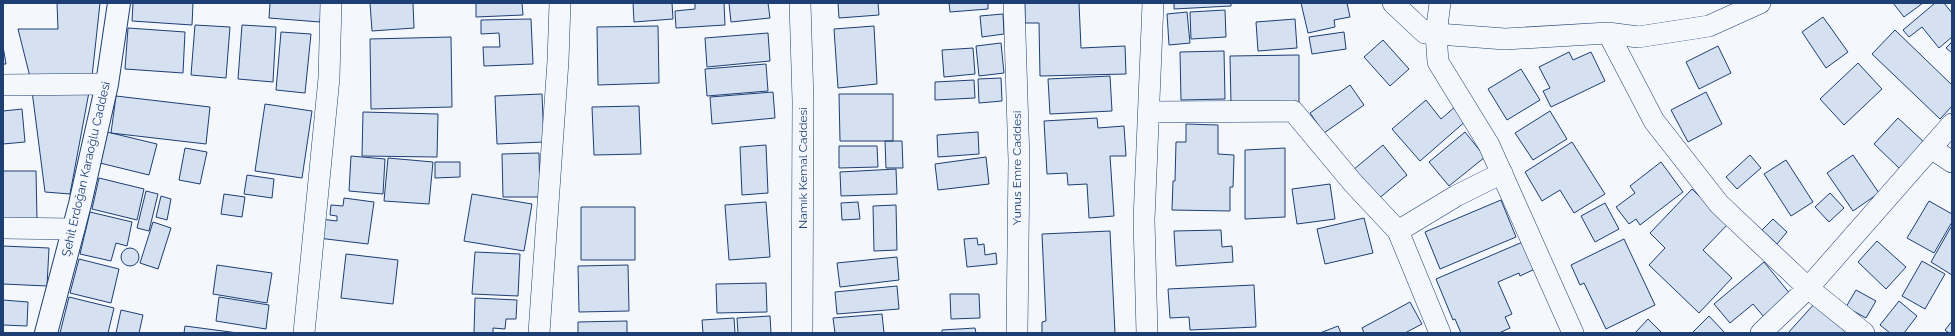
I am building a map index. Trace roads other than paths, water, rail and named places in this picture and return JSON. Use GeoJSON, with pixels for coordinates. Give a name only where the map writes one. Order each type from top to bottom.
{"type":"FeatureCollection","features":[{"type":"Feature","properties":{"kind":"main road","name":"Şehit Erdoğan Karaoğlu Caddesi"},"geometry":{"type":"LineString","coordinates":[[46,333],[74,229],[107,84],[119,3]]}},
{"type":"Feature","properties":{"kind":"street"},"geometry":{"type":"LineString","coordinates":[[304,333],[329,78],[332,3]]}},
{"type":"Feature","properties":{"kind":"street"},"geometry":{"type":"LineString","coordinates":[[539,333],[558,61],[560,3]]}},
{"type":"Feature","properties":{"kind":"street","name":"Namık Kemal Caddesi"},"geometry":{"type":"LineString","coordinates":[[800,3],[803,100],[802,333]]}},
{"type":"Feature","properties":{"kind":"street","name":"Yunus Emre Caddesi"},"geometry":{"type":"LineString","coordinates":[[1014,3],[1019,161],[1016,333]]}},
{"type":"Feature","properties":{"kind":"street"},"geometry":{"type":"LineString","coordinates":[[1147,333],[1144,220],[1153,3]]}},
{"type":"Feature","properties":{"kind":"street"},"geometry":{"type":"LineString","coordinates":[[1393,3],[1425,33],[1505,39],[1608,33],[1638,37],[1709,26],[1760,3]]}},
{"type":"Feature","properties":{"kind":"street"},"geometry":{"type":"LineString","coordinates":[[1440,3],[1436,34],[1438,62],[1489,145],[1574,333]]}},
{"type":"Feature","properties":{"kind":"street"},"geometry":{"type":"LineString","coordinates":[[1608,33],[1654,121],[1719,204],[1808,288],[1864,333]]}},
{"type":"Feature","properties":{"kind":"street"},"geometry":{"type":"LineString","coordinates":[[3,85],[107,84]]}},
{"type":"Feature","properties":{"kind":"street"},"geometry":{"type":"LineString","coordinates":[[1149,112],[1292,111],[1353,183],[1398,231],[1440,333]]}},
{"type":"Feature","properties":{"kind":"street"},"geometry":{"type":"LineString","coordinates":[[1761,333],[1808,288],[1952,124]]}},
{"type":"Feature","properties":{"kind":"street"},"geometry":{"type":"LineString","coordinates":[[1931,148],[1952,162]]}},
{"type":"Feature","properties":{"kind":"street"},"geometry":{"type":"LineString","coordinates":[[1398,231],[1456,196],[1502,173]]}},
{"type":"Feature","properties":{"kind":"street"},"geometry":{"type":"LineString","coordinates":[[3,228],[74,229]]}}]}
